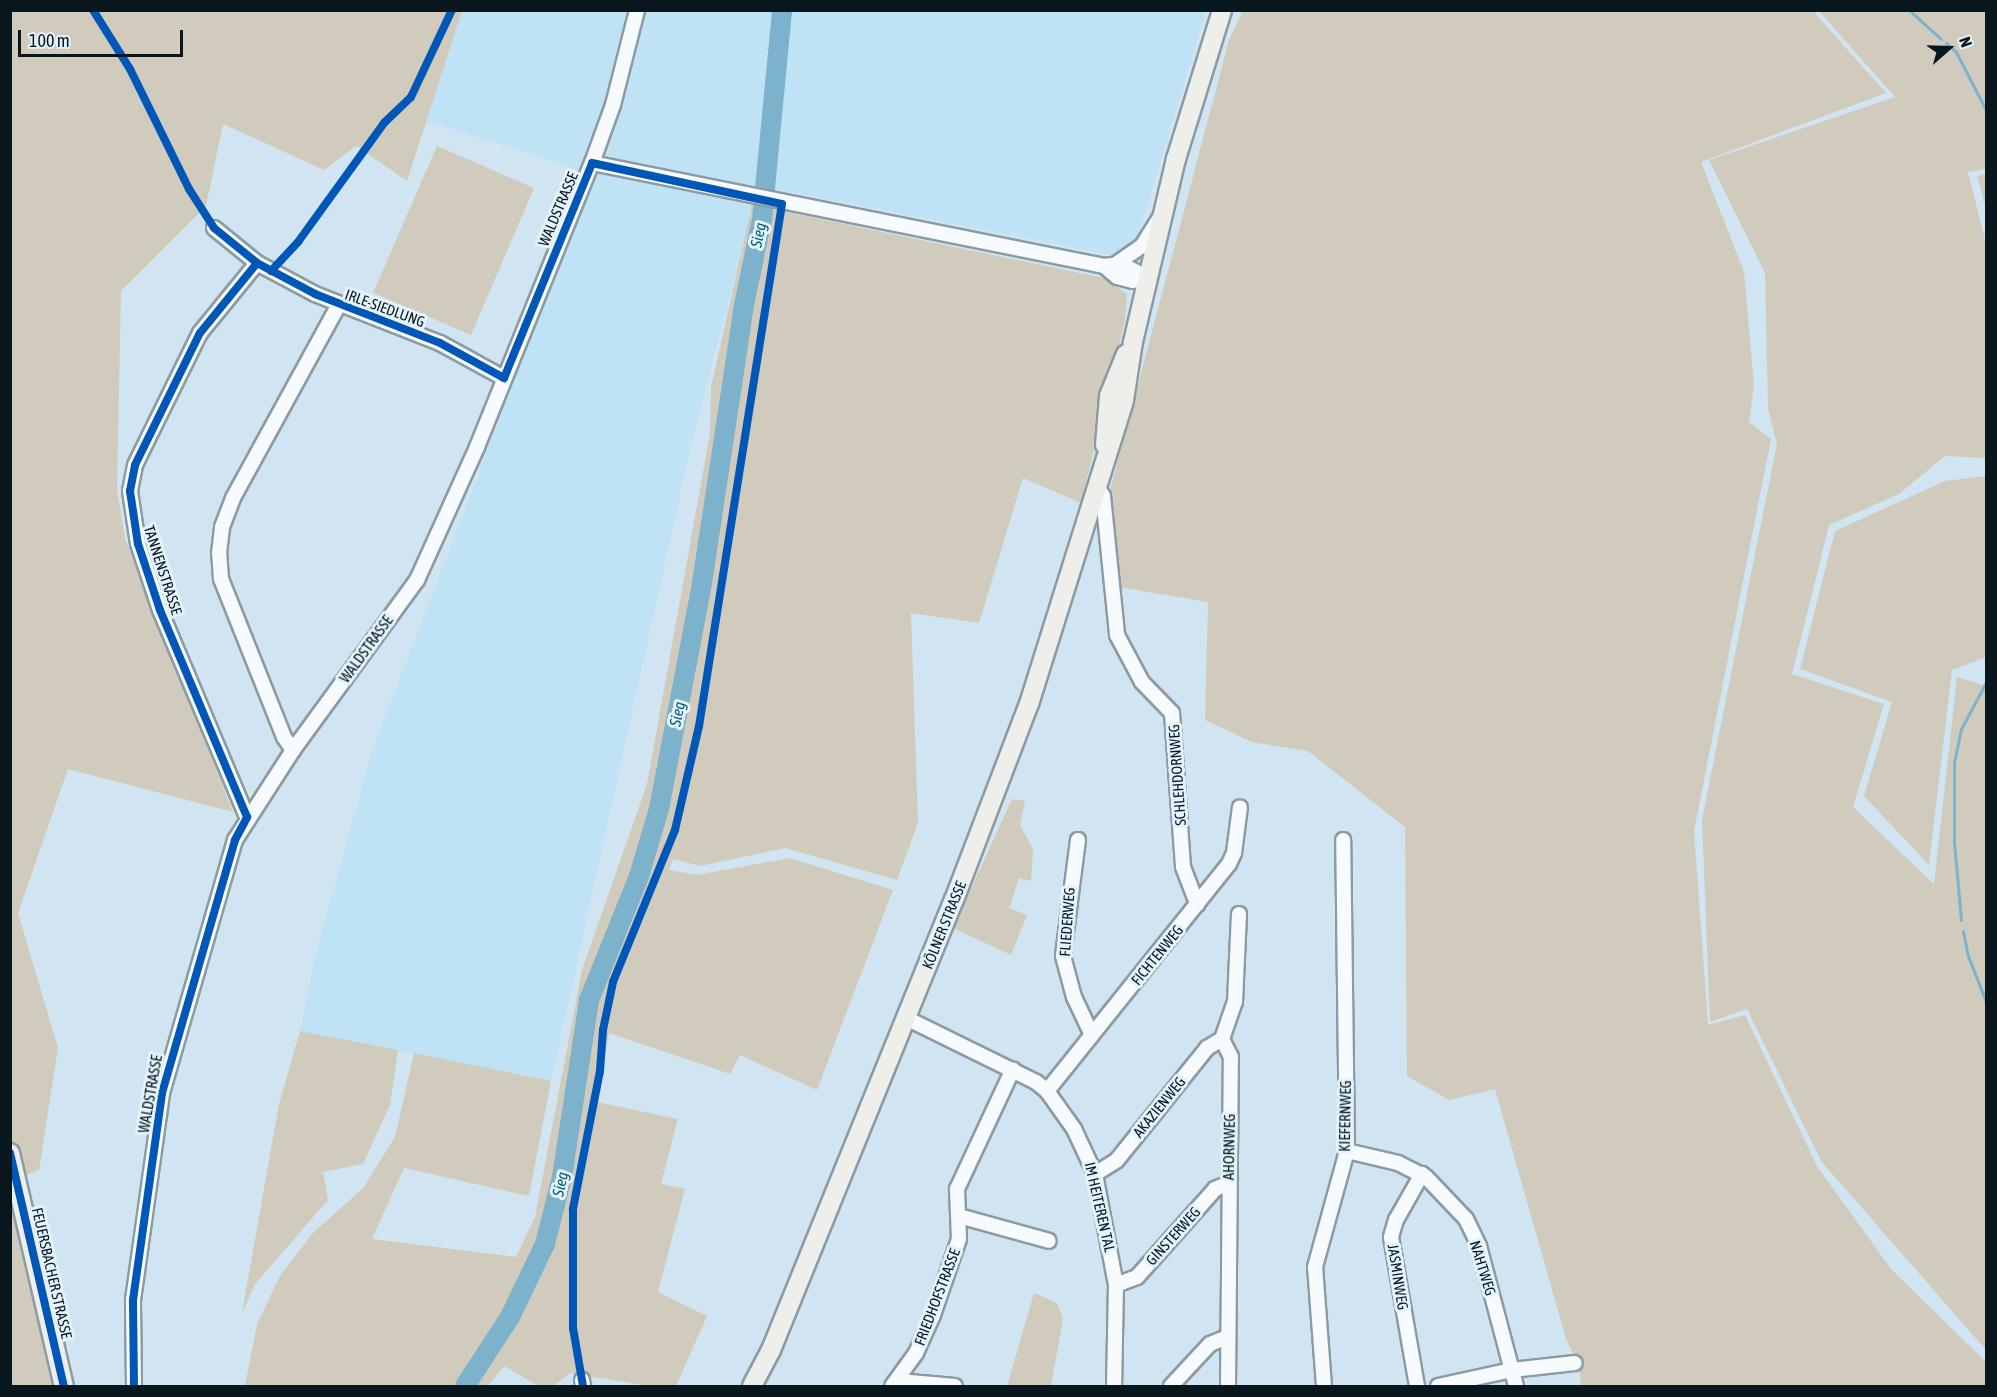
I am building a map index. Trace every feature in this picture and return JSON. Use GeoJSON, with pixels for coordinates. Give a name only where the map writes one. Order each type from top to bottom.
{"type":"FeatureCollection","features":[{"type":"Feature","properties":{"kind":"main road","name":"KÖLNER STRASSE"},"geometry":{"type":"LineString","coordinates":[[752,1386],[771,1350],[1003,777],[1054,626],[1106,453],[1109,396],[1123,358],[1133,342],[1191,101],[1222,10]]}},
{"type":"Feature","properties":{"kind":"main road","name":"FEUERSBACHER STRASSE"},"geometry":{"type":"LineString","coordinates":[[12,1162],[64,1386]]}},
{"type":"Feature","properties":{"kind":"street","name":"WALDSTRASSE"},"geometry":{"type":"LineString","coordinates":[[134,1386],[133,1300],[162,1092],[236,840],[247,817],[293,750],[417,580],[504,378],[592,163],[613,105],[637,10]]}},
{"type":"Feature","properties":{"kind":"street","name":"WALDSTRASSE"},"geometry":{"type":"LineString","coordinates":[[592,163],[775,203],[1110,265],[1117,277],[1133,281],[1149,278]]}},
{"type":"Feature","properties":{"kind":"street"},"geometry":{"type":"LineString","coordinates":[[1110,265],[1142,246],[1164,209]]}},
{"type":"Feature","properties":{"kind":"street"},"geometry":{"type":"LineString","coordinates":[[214,228],[257,263]]}},
{"type":"Feature","properties":{"kind":"street","name":"IRLE-SIEDLUNG"},"geometry":{"type":"LineString","coordinates":[[257,263],[339,306],[440,343],[504,378]]}},
{"type":"Feature","properties":{"kind":"street","name":"TANNENSTRASSE"},"geometry":{"type":"LineString","coordinates":[[247,817],[160,610],[138,544],[130,491],[139,456],[200,333],[257,263]]}},
{"type":"Feature","properties":{"kind":"street","name":"IRLE-SIEDLUNG"},"geometry":{"type":"LineString","coordinates":[[293,750],[284,737],[221,579],[219,553],[222,527],[233,498],[339,306]]}},
{"type":"Feature","properties":{"kind":"street","name":"SCHLEHDORNWEG"},"geometry":{"type":"LineString","coordinates":[[1096,485],[1103,496],[1117,635],[1142,682],[1172,712],[1183,867],[1197,904]]}},
{"type":"Feature","properties":{"kind":"street","name":"FICHTENWEG"},"geometry":{"type":"LineString","coordinates":[[1047,1091],[1197,904],[1234,853],[1240,807]]}},
{"type":"Feature","properties":{"kind":"street","name":"FLIEDERWEG"},"geometry":{"type":"LineString","coordinates":[[1078,840],[1063,956],[1074,997],[1092,1035]]}},
{"type":"Feature","properties":{"kind":"street","name":"KIEFERNWEG"},"geometry":{"type":"LineString","coordinates":[[1324,1386],[1315,1267],[1347,1151],[1343,840]]}},
{"type":"Feature","properties":{"kind":"street"},"geometry":{"type":"LineString","coordinates":[[1222,1039],[1235,1002],[1239,914]]}},
{"type":"Feature","properties":{"kind":"street","name":"IM HEITEREN TAL"},"geometry":{"type":"LineString","coordinates":[[906,1018],[1012,1069],[1047,1091],[1074,1129],[1095,1174],[1116,1285],[1114,1386]]}},
{"type":"Feature","properties":{"kind":"street","name":"AKAZIENWEG"},"geometry":{"type":"LineString","coordinates":[[1095,1174],[1117,1160],[1207,1048],[1222,1039]]}},
{"type":"Feature","properties":{"kind":"street","name":"AHORNWEG"},"geometry":{"type":"LineString","coordinates":[[1222,1039],[1231,1057],[1227,1184],[1228,1386]]}},
{"type":"Feature","properties":{"kind":"street","name":"FRIEDHOFSTRASSE"},"geometry":{"type":"LineString","coordinates":[[895,1383],[933,1315],[959,1239],[957,1189],[1012,1069]]}},
{"type":"Feature","properties":{"kind":"street","name":"NAHTWEG"},"geometry":{"type":"LineString","coordinates":[[1347,1151],[1398,1163],[1422,1174],[1449,1197],[1466,1219],[1479,1246],[1516,1386]]}},
{"type":"Feature","properties":{"kind":"street","name":"JASMINWEG"},"geometry":{"type":"LineString","coordinates":[[1417,1386],[1391,1237],[1396,1220],[1422,1174]]}},
{"type":"Feature","properties":{"kind":"street","name":"GINSTERWEG"},"geometry":{"type":"LineString","coordinates":[[1116,1285],[1137,1276],[1215,1189],[1227,1184]]}},
{"type":"Feature","properties":{"kind":"street"},"geometry":{"type":"LineString","coordinates":[[959,1216],[1049,1241]]}},
{"type":"Feature","properties":{"kind":"street"},"geometry":{"type":"LineString","coordinates":[[1171,1386],[1210,1344],[1227,1337]]}},
{"type":"Feature","properties":{"kind":"street"},"geometry":{"type":"LineString","coordinates":[[1438,1386],[1512,1370],[1575,1363]]}},
{"type":"Feature","properties":{"kind":"street"},"geometry":{"type":"LineString","coordinates":[[895,1383],[955,1386]]}},
{"type":"Feature","properties":{"kind":"shaded area"},"geometry":{"type":"Polygon","coordinates":[[[11,11],[462,11],[407,181],[356,146],[324,170],[223,124],[206,206],[121,291],[117,489],[125,539],[233,812],[68,769],[18,913],[58,1048],[39,1170],[11,1181],[11,11]]]}},
{"type":"Feature","properties":{"kind":"shaded area"},"geometry":{"type":"Polygon","coordinates":[[[462,11],[1206,11],[1131,259],[759,186],[691,445],[551,1081],[300,1031],[315,956],[373,748],[482,465],[579,170],[424,120],[462,11]]]}},
{"type":"Feature","properties":{"kind":"shaded area"},"geometry":{"type":"Polygon","coordinates":[[[1243,11],[1813,11],[1886,93],[1701,162],[1744,272],[1754,385],[1749,422],[1771,439],[1694,831],[1708,1025],[1745,1015],[1817,1166],[1891,1269],[1986,1362],[1986,1386],[1581,1386],[1579,1366],[1566,1339],[1495,1089],[1449,1100],[1407,1076],[1405,827],[1308,751],[1252,742],[1205,720],[1208,602],[1119,587],[1107,502],[1229,40],[1243,11]]]}},
{"type":"Feature","properties":{"kind":"shaded area"},"geometry":{"type":"Polygon","coordinates":[[[1819,11],[1986,11],[1986,169],[1968,172],[1986,244],[1986,458],[1945,456],[1899,494],[1829,525],[1792,674],[1884,704],[1853,807],[1934,884],[1957,677],[1986,686],[1986,1350],[1821,1161],[1747,1009],[1710,1022],[1702,820],[1777,444],[1768,409],[1765,273],[1709,160],[1895,97],[1819,11]]]}},
{"type":"Feature","properties":{"kind":"shaded area"},"geometry":{"type":"Polygon","coordinates":[[[437,146],[534,188],[471,335],[373,293],[437,146]]]}},
{"type":"Feature","properties":{"kind":"shaded area"},"geometry":{"type":"Polygon","coordinates":[[[1986,174],[1986,208],[1977,176],[1986,174]]]}},
{"type":"Feature","properties":{"kind":"shaded area"},"geometry":{"type":"Polygon","coordinates":[[[752,205],[1104,278],[1127,294],[1125,320],[1081,503],[1023,478],[979,623],[911,613],[918,823],[897,880],[785,848],[700,866],[673,859],[669,870],[697,875],[790,858],[893,890],[817,1090],[740,1055],[730,1074],[609,1033],[597,1102],[678,1119],[661,1184],[685,1189],[658,1292],[707,1316],[676,1386],[648,1386],[571,1373],[553,1386],[538,1386],[504,1366],[488,1386],[245,1386],[257,1324],[280,1276],[312,1234],[363,1188],[395,1137],[414,1053],[551,1081],[529,1196],[404,1168],[372,1239],[516,1257],[535,1217],[582,970],[647,784],[710,433],[711,387],[752,205]]]}},
{"type":"Feature","properties":{"kind":"shaded area"},"geometry":{"type":"Polygon","coordinates":[[[1986,476],[1986,657],[1952,670],[1929,865],[1864,796],[1892,702],[1800,669],[1835,531],[1945,481],[1986,476]]]}},
{"type":"Feature","properties":{"kind":"shaded area"},"geometry":{"type":"Polygon","coordinates":[[[1012,799],[1025,801],[1020,825],[1033,849],[1031,881],[1019,878],[1009,908],[1027,915],[1011,955],[953,928],[1012,799]]]}},
{"type":"Feature","properties":{"kind":"shaded area"},"geometry":{"type":"Polygon","coordinates":[[[300,1031],[398,1050],[390,1105],[363,1164],[323,1172],[328,1200],[255,1284],[242,1313],[279,1104],[300,1031]]]}},
{"type":"Feature","properties":{"kind":"shaded area"},"geometry":{"type":"Polygon","coordinates":[[[11,1199],[64,1386],[11,1386],[11,1199]]]}},
{"type":"Feature","properties":{"kind":"shaded area"},"geometry":{"type":"Polygon","coordinates":[[[1034,1293],[1057,1303],[1063,1319],[1051,1386],[1007,1386],[1034,1293]]]}},
{"type":"Feature","properties":{"kind":"waterway","name":"Sieg"},"geometry":{"type":"LineString","coordinates":[[465,1386],[510,1317],[545,1244],[562,1177],[589,1000],[639,876],[659,809],[702,583],[744,305],[762,219],[782,10]]}},
{"type":"Feature","properties":{"kind":"waterway"},"geometry":{"type":"LineString","coordinates":[[1909,10],[1941,39]]}},
{"type":"Feature","properties":{"kind":"waterway"},"geometry":{"type":"LineString","coordinates":[[1946,43],[1956,52],[1986,110]]}},
{"type":"Feature","properties":{"kind":"waterway"},"geometry":{"type":"LineString","coordinates":[[1961,920],[1954,842],[1954,762],[1961,729],[1986,682]]}},
{"type":"Feature","properties":{"kind":"waterway"},"geometry":{"type":"LineString","coordinates":[[1963,931],[1968,956],[1986,1002]]}},
{"type":"Feature","properties":{"kind":"cycle path"},"geometry":{"type":"LineString","coordinates":[[93,10],[130,69],[189,189],[214,228],[257,263],[315,294],[440,343],[504,378],[592,163],[782,204],[699,726],[675,830],[613,982],[603,1030],[600,1071],[573,1209],[573,1328],[583,1386]]}},
{"type":"Feature","properties":{"kind":"cycle path"},"geometry":{"type":"LineString","coordinates":[[271,271],[298,242],[384,123],[411,97],[452,10]]}},
{"type":"Feature","properties":{"kind":"cycle path"},"geometry":{"type":"LineString","coordinates":[[134,1386],[133,1300],[162,1093],[235,840],[247,817],[160,610],[138,544],[130,491],[135,465],[200,333],[257,263]]}},
{"type":"Feature","properties":{"kind":"cycle path"},"geometry":{"type":"LineString","coordinates":[[10,1153],[64,1386]]}}]}
